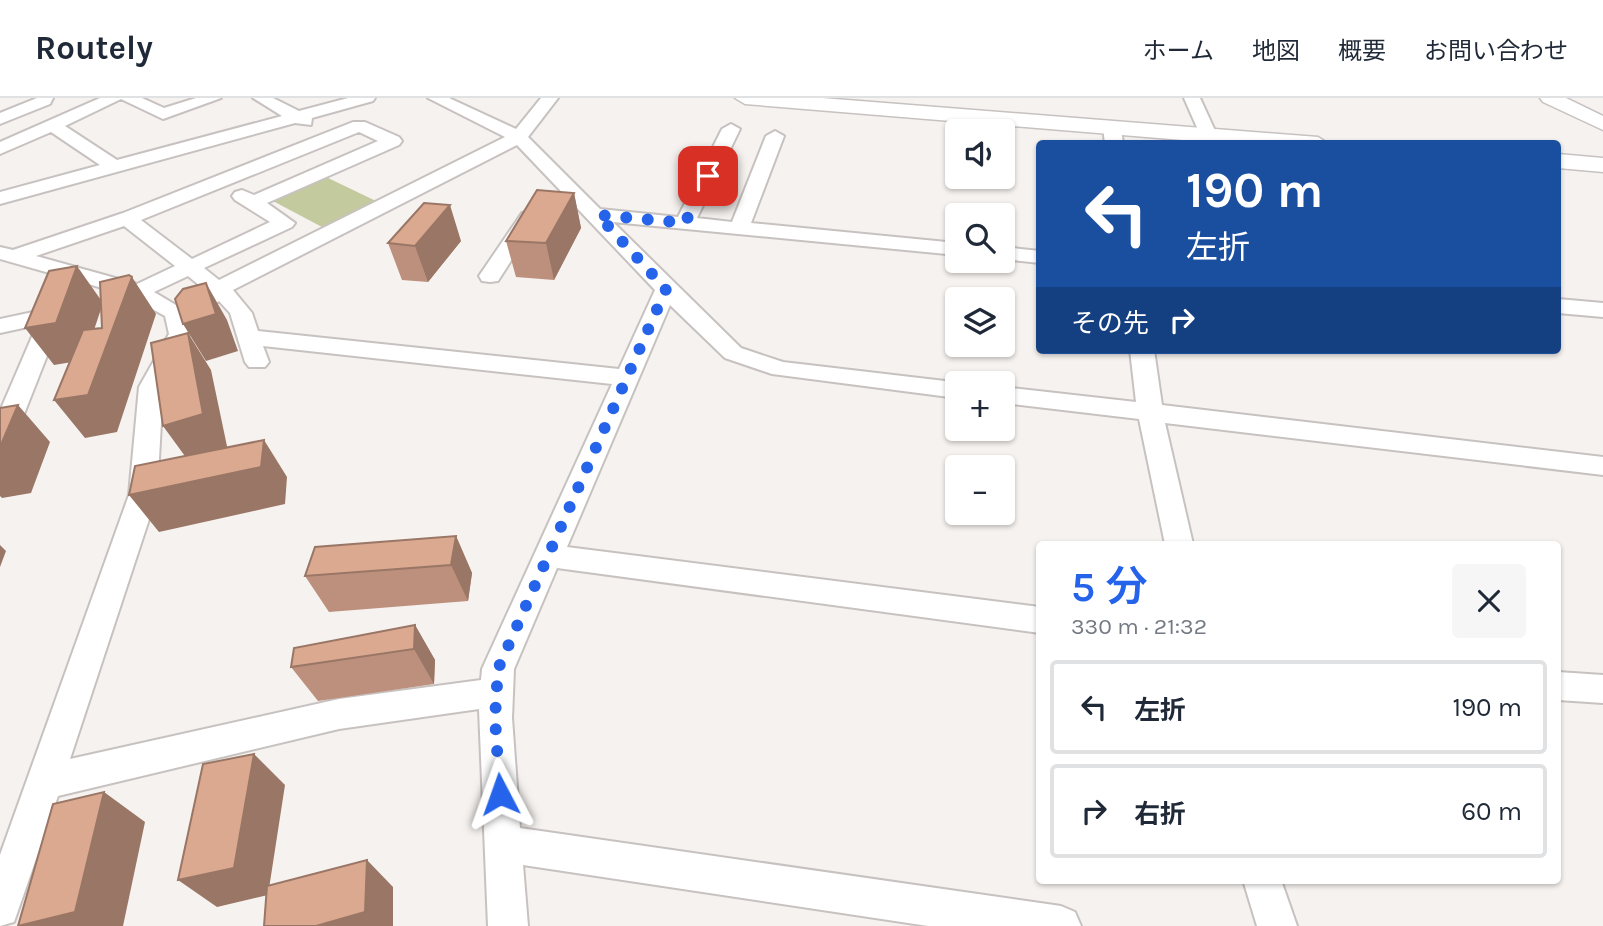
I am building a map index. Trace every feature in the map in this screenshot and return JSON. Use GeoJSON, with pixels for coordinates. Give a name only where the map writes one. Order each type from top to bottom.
{"type":"FeatureCollection","features":[{"type":"Feature","properties":{"kind":"street"},"geometry":{"type":"LineString","coordinates":[[0,119],[44,101],[45,98]]}},
{"type":"Feature","properties":{"kind":"street"},"geometry":{"type":"LineString","coordinates":[[0,149],[114,98]]}},
{"type":"Feature","properties":{"kind":"street"},"geometry":{"type":"LineString","coordinates":[[129,98],[163,114],[213,98]]}},
{"type":"Feature","properties":{"kind":"street"},"geometry":{"type":"LineString","coordinates":[[261,98],[333,136]]}},
{"type":"Feature","properties":{"kind":"street"},"geometry":{"type":"LineString","coordinates":[[0,198],[367,98]]}},
{"type":"Feature","properties":{"kind":"street"},"geometry":{"type":"LineString","coordinates":[[436,98],[519,137],[733,354],[780,369],[945,389]]}},
{"type":"Feature","properties":{"kind":"street"},"geometry":{"type":"LineString","coordinates":[[173,347],[188,334],[196,319],[198,306],[218,289],[519,137],[550,98]]}},
{"type":"Feature","properties":{"kind":"street"},"geometry":{"type":"LineString","coordinates":[[745,98],[864,103],[1113,135],[1208,135],[1269,140]]}},
{"type":"Feature","properties":{"kind":"street"},"geometry":{"type":"LineString","coordinates":[[1192,98],[1208,135]]}},
{"type":"Feature","properties":{"kind":"street"},"geometry":{"type":"LineString","coordinates":[[1549,98],[1603,124]]}},
{"type":"Feature","properties":{"kind":"street"},"geometry":{"type":"LineString","coordinates":[[52,125],[115,167]]}},
{"type":"Feature","properties":{"kind":"street"},"geometry":{"type":"LineString","coordinates":[[7,255],[126,218],[359,126],[393,141],[252,203]]}},
{"type":"Feature","properties":{"kind":"street"},"geometry":{"type":"LineString","coordinates":[[685,223],[731,129]]}},
{"type":"Feature","properties":{"kind":"street"},"geometry":{"type":"LineString","coordinates":[[738,228],[775,136]]}},
{"type":"Feature","properties":{"kind":"street"},"geometry":{"type":"LineString","coordinates":[[1561,162],[1603,165]]}},
{"type":"Feature","properties":{"kind":"street"},"geometry":{"type":"LineString","coordinates":[[139,291],[285,223],[218,182]]}},
{"type":"Feature","properties":{"kind":"street"},"geometry":{"type":"LineString","coordinates":[[490,275],[544,200],[571,190]]}},
{"type":"Feature","properties":{"kind":"street"},"geometry":{"type":"LineString","coordinates":[[598,215],[945,248]]}},
{"type":"Feature","properties":{"kind":"street"},"geometry":{"type":"LineString","coordinates":[[126,218],[233,300],[250,337],[257,362]]}},
{"type":"Feature","properties":{"kind":"street"},"geometry":{"type":"LineString","coordinates":[[1015,254],[1036,257]]}},
{"type":"Feature","properties":{"kind":"street"},"geometry":{"type":"LineString","coordinates":[[0,908],[142,495],[151,387],[180,334],[176,313],[139,291],[7,255]]}},
{"type":"Feature","properties":{"kind":"street"},"geometry":{"type":"LineString","coordinates":[[508,926],[496,692],[498,669],[666,289]]}},
{"type":"Feature","properties":{"kind":"street"},"geometry":{"type":"LineString","coordinates":[[1561,306],[1603,310]]}},
{"type":"Feature","properties":{"kind":"street"},"geometry":{"type":"LineString","coordinates":[[0,326],[52,315],[0,442]]}},
{"type":"Feature","properties":{"kind":"street"},"geometry":{"type":"LineString","coordinates":[[250,337],[627,378]]}},
{"type":"Feature","properties":{"kind":"street"},"geometry":{"type":"LineString","coordinates":[[1143,354],[1150,413],[1177,541]]}},
{"type":"Feature","properties":{"kind":"street"},"geometry":{"type":"LineString","coordinates":[[1015,397],[1603,466]]}},
{"type":"Feature","properties":{"kind":"street"},"geometry":{"type":"LineString","coordinates":[[550,556],[1036,619]]}},
{"type":"Feature","properties":{"kind":"street"},"geometry":{"type":"LineString","coordinates":[[1561,686],[1603,689]]}},
{"type":"Feature","properties":{"kind":"street"},"geometry":{"type":"LineString","coordinates":[[45,782],[339,714],[496,692]]}},
{"type":"Feature","properties":{"kind":"street"},"geometry":{"type":"LineString","coordinates":[[504,844],[1061,926]]}},
{"type":"Feature","properties":{"kind":"street"},"geometry":{"type":"LineString","coordinates":[[1263,884],[1278,926]]}},
{"type":"Feature","properties":{"kind":"green space"},"geometry":{"type":"Polygon","coordinates":[[[326,177],[378,202],[322,227],[271,200],[326,177]]]}},
{"type":"Feature","properties":{"kind":"building"},"geometry":{"type":"Polygon","coordinates":[[[537,190],[574,193],[546,243],[506,241],[537,190]]]}},
{"type":"Feature","properties":{"kind":"building"},"geometry":{"type":"Polygon","coordinates":[[[424,203],[450,205],[415,246],[388,243],[424,203]]]}},
{"type":"Feature","properties":{"kind":"building"},"geometry":{"type":"Polygon","coordinates":[[[77,266],[56,323],[25,328],[49,271],[77,266]]]}},
{"type":"Feature","properties":{"kind":"building"},"geometry":{"type":"Polygon","coordinates":[[[129,275],[132,277],[88,395],[54,400],[83,330],[102,328],[100,282],[129,275]]]}},
{"type":"Feature","properties":{"kind":"building"},"geometry":{"type":"Polygon","coordinates":[[[206,283],[216,314],[183,324],[175,299],[183,289],[206,283]]]}},
{"type":"Feature","properties":{"kind":"building"},"geometry":{"type":"Polygon","coordinates":[[[188,333],[203,414],[163,426],[151,343],[188,333]]]}},
{"type":"Feature","properties":{"kind":"building"},"geometry":{"type":"Polygon","coordinates":[[[18,405],[0,447],[0,408],[18,405]]]}},
{"type":"Feature","properties":{"kind":"building"},"geometry":{"type":"Polygon","coordinates":[[[264,440],[261,467],[129,495],[135,466],[264,440]]]}},
{"type":"Feature","properties":{"kind":"building"},"geometry":{"type":"Polygon","coordinates":[[[456,536],[451,565],[305,576],[315,547],[456,536]]]}},
{"type":"Feature","properties":{"kind":"building"},"geometry":{"type":"Polygon","coordinates":[[[415,625],[414,649],[291,667],[294,648],[415,625]]]}},
{"type":"Feature","properties":{"kind":"building"},"geometry":{"type":"Polygon","coordinates":[[[254,754],[234,868],[178,880],[203,764],[254,754]]]}},
{"type":"Feature","properties":{"kind":"building"},"geometry":{"type":"Polygon","coordinates":[[[104,792],[75,912],[18,926],[53,804],[104,792]]]}},
{"type":"Feature","properties":{"kind":"building"},"geometry":{"type":"Polygon","coordinates":[[[367,860],[365,912],[316,926],[264,926],[267,886],[367,860]]]}},
{"type":"Feature","properties":{"kind":"route"},"geometry":{"type":"LineString","coordinates":[[500,794],[495,718],[498,669],[666,289],[598,215],[685,223],[708,176]]}}]}
